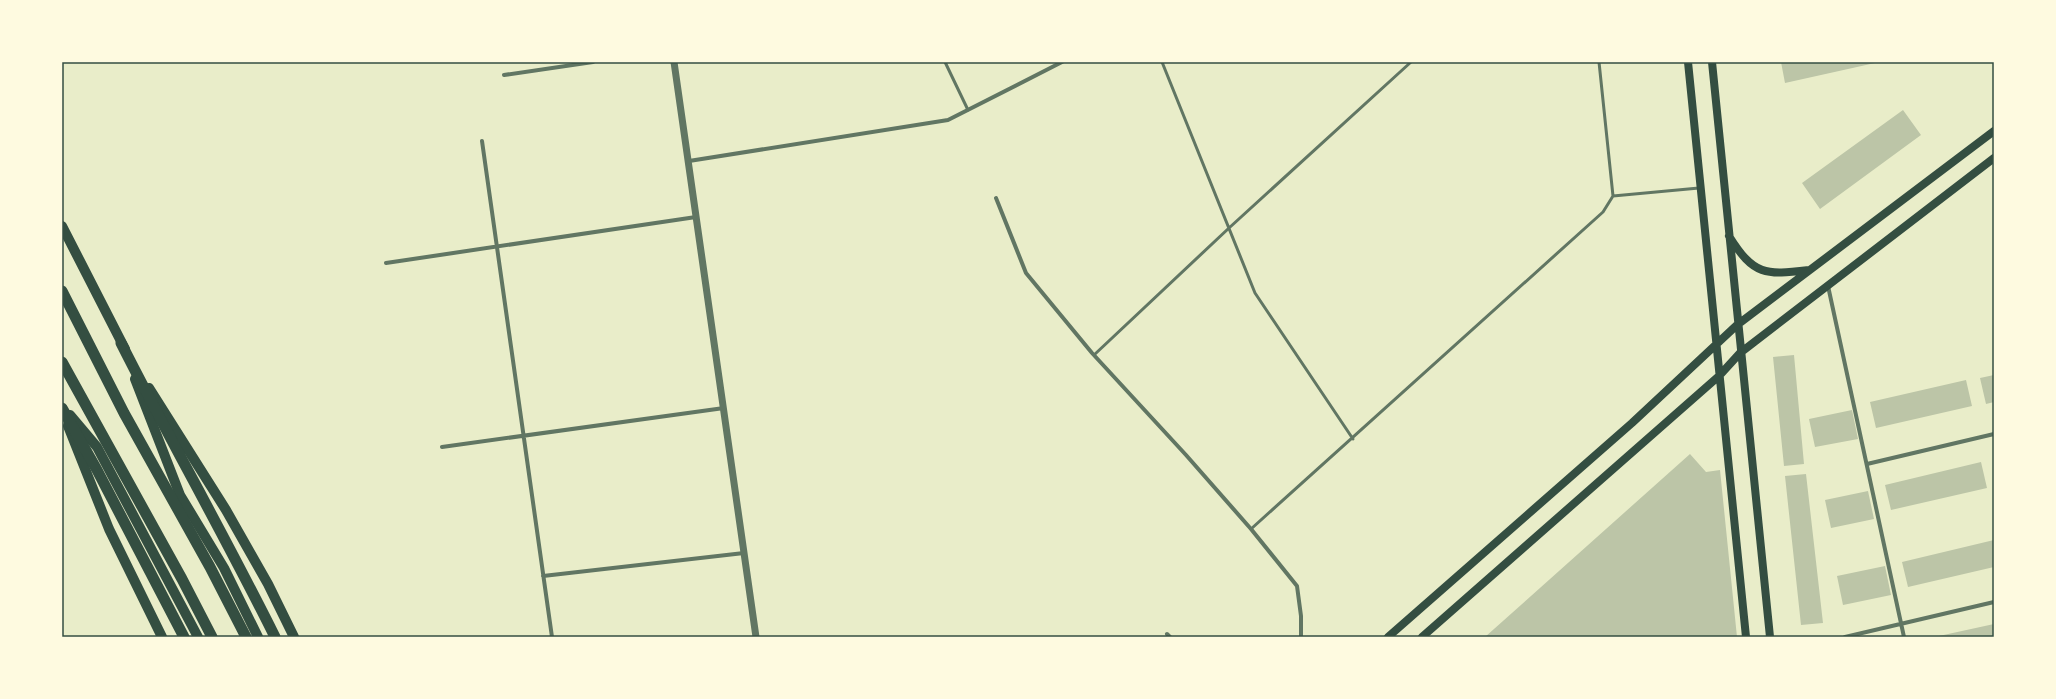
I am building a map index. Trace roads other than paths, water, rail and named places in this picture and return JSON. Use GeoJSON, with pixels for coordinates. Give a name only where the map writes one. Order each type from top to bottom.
{"type":"FeatureCollection","features":[{"type":"Feature","properties":{"kind":"highway"},"geometry":{"type":"LineString","coordinates":[[62,291],[124,413],[210,567],[246,637]]}},
{"type":"Feature","properties":{"kind":"highway"},"geometry":{"type":"LineString","coordinates":[[121,343],[160,421],[238,563],[275,637]]}},
{"type":"Feature","properties":{"kind":"highway"},"geometry":{"type":"LineString","coordinates":[[62,362],[182,579],[212,637]]}},
{"type":"Feature","properties":{"kind":"highway"},"geometry":{"type":"LineString","coordinates":[[62,409],[126,526],[184,637]]}},
{"type":"Feature","properties":{"kind":"main road"},"geometry":{"type":"LineString","coordinates":[[1688,62],[1699,188],[1746,637]]}},
{"type":"Feature","properties":{"kind":"main road"},"geometry":{"type":"LineString","coordinates":[[1712,62],[1740,353],[1770,637]]}},
{"type":"Feature","properties":{"kind":"main road"},"geometry":{"type":"LineString","coordinates":[[1388,637],[1632,423],[1738,325],[1994,131]]}},
{"type":"Feature","properties":{"kind":"main road"},"geometry":{"type":"LineString","coordinates":[[1422,637],[1719,376],[1740,353],[1994,158]]}},
{"type":"Feature","properties":{"kind":"main road"},"geometry":{"type":"LineString","coordinates":[[62,226],[121,343],[226,510],[268,584],[294,637]]}},
{"type":"Feature","properties":{"kind":"main road"},"geometry":{"type":"LineString","coordinates":[[1728,234],[1741,255],[1752,266],[1766,272],[1781,273],[1810,270]]}},
{"type":"Feature","properties":{"kind":"main road"},"geometry":{"type":"LineString","coordinates":[[121,343],[180,495],[224,568],[258,637]]}},
{"type":"Feature","properties":{"kind":"main road"},"geometry":{"type":"LineString","coordinates":[[62,409],[109,529],[162,637]]}},
{"type":"Feature","properties":{"kind":"main road"},"geometry":{"type":"LineString","coordinates":[[62,409],[97,447],[198,637]]}},
{"type":"Feature","properties":{"kind":"street"},"geometry":{"type":"LineString","coordinates":[[504,75],[593,62]]}},
{"type":"Feature","properties":{"kind":"street"},"geometry":{"type":"LineString","coordinates":[[674,62],[756,637]]}},
{"type":"Feature","properties":{"kind":"street"},"geometry":{"type":"LineString","coordinates":[[689,161],[948,120],[1062,62]]}},
{"type":"Feature","properties":{"kind":"street"},"geometry":{"type":"LineString","coordinates":[[482,141],[552,637]]}},
{"type":"Feature","properties":{"kind":"street"},"geometry":{"type":"LineString","coordinates":[[996,198],[1026,273],[1094,355],[1251,529],[1297,586],[1301,616],[1301,637]]}},
{"type":"Feature","properties":{"kind":"street"},"geometry":{"type":"LineString","coordinates":[[386,263],[697,217]]}},
{"type":"Feature","properties":{"kind":"street"},"geometry":{"type":"LineString","coordinates":[[1828,286],[1904,637]]}},
{"type":"Feature","properties":{"kind":"street"},"geometry":{"type":"LineString","coordinates":[[442,447],[523,434],[724,408]]}},
{"type":"Feature","properties":{"kind":"street"},"geometry":{"type":"LineString","coordinates":[[1867,464],[1994,434]]}},
{"type":"Feature","properties":{"kind":"street"},"geometry":{"type":"LineString","coordinates":[[543,576],[744,553]]}},
{"type":"Feature","properties":{"kind":"street"},"geometry":{"type":"LineString","coordinates":[[1845,637],[1994,602]]}},
{"type":"Feature","properties":{"kind":"lane"},"geometry":{"type":"LineString","coordinates":[[945,62],[968,110]]}},
{"type":"Feature","properties":{"kind":"lane"},"geometry":{"type":"LineString","coordinates":[[1162,62],[1255,293],[1353,439]]}},
{"type":"Feature","properties":{"kind":"lane"},"geometry":{"type":"LineString","coordinates":[[1094,355],[1229,228],[1411,62]]}},
{"type":"Feature","properties":{"kind":"lane"},"geometry":{"type":"LineString","coordinates":[[1251,529],[1604,212],[1613,196],[1599,62]]}},
{"type":"Feature","properties":{"kind":"lane"},"geometry":{"type":"LineString","coordinates":[[1613,196],[1699,188]]}}]}
